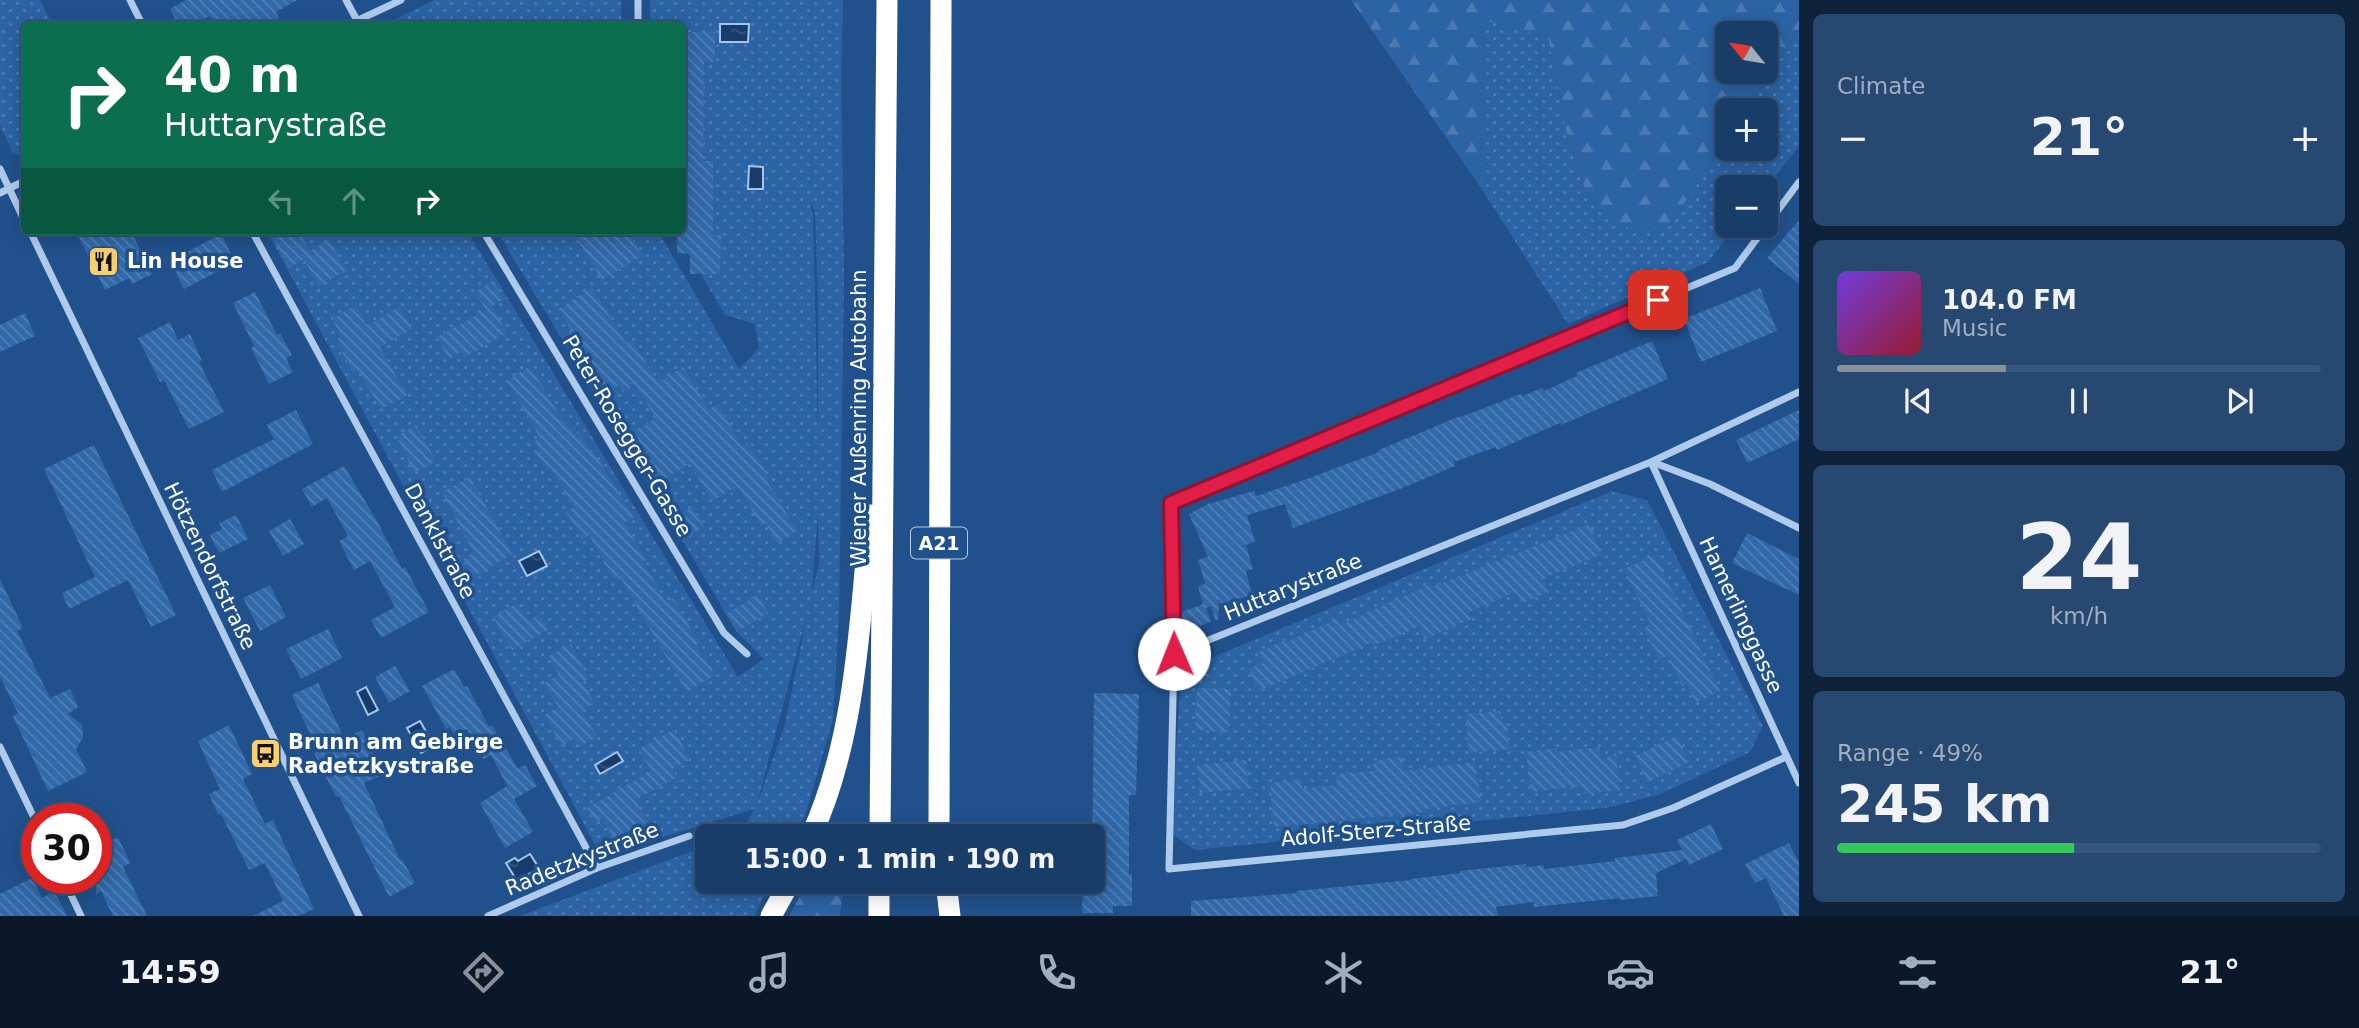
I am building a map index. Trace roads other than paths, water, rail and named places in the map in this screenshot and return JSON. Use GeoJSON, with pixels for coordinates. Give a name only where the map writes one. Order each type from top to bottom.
{"type":"FeatureCollection","features":[{"type":"Feature","properties":{"kind":"highway","name":"Wiener Außenring Autobahn"},"geometry":{"type":"LineString","coordinates":[[880,824],[887,0]]}},
{"type":"Feature","properties":{"kind":"highway","name":"A21"},"geometry":{"type":"LineString","coordinates":[[939,824],[941,0]]}},
{"type":"Feature","properties":{"kind":"highway"},"geometry":{"type":"LineString","coordinates":[[815,824],[837,761],[851,696],[883,384]]}},
{"type":"Feature","properties":{"kind":"highway"},"geometry":{"type":"LineString","coordinates":[[771,916],[783,894]]}},
{"type":"Feature","properties":{"kind":"highway"},"geometry":{"type":"LineString","coordinates":[[879,916],[880,894]]}},
{"type":"Feature","properties":{"kind":"highway"},"geometry":{"type":"LineString","coordinates":[[935,916],[936,894]]}},
{"type":"Feature","properties":{"kind":"highway"},"geometry":{"type":"LineString","coordinates":[[947,894],[950,916]]}},
{"type":"Feature","properties":{"kind":"street"},"geometry":{"type":"LineString","coordinates":[[130,0],[140,21]]}},
{"type":"Feature","properties":{"kind":"street"},"geometry":{"type":"LineString","coordinates":[[346,0],[355,21]]}},
{"type":"Feature","properties":{"kind":"street"},"geometry":{"type":"LineString","coordinates":[[360,21],[401,0]]}},
{"type":"Feature","properties":{"kind":"street"},"geometry":{"type":"LineString","coordinates":[[638,0],[638,21]]}},
{"type":"Feature","properties":{"kind":"street"},"geometry":{"type":"LineString","coordinates":[[0,169],[21,214]]}},
{"type":"Feature","properties":{"kind":"street"},"geometry":{"type":"LineString","coordinates":[[0,193],[21,182]]}},
{"type":"Feature","properties":{"kind":"street"},"geometry":{"type":"LineString","coordinates":[[1174,654],[1171,503],[1735,268],[1799,182]]}},
{"type":"Feature","properties":{"kind":"street","name":"Hötzendorfstraße"},"geometry":{"type":"LineString","coordinates":[[32,235],[359,916]]}},
{"type":"Feature","properties":{"kind":"street","name":"Danklstraße"},"geometry":{"type":"LineString","coordinates":[[254,235],[597,868]]}},
{"type":"Feature","properties":{"kind":"street","name":"Peter-Rosegger-Gasse"},"geometry":{"type":"LineString","coordinates":[[485,235],[724,633],[747,654]]}},
{"type":"Feature","properties":{"kind":"street","name":"Huttarystraße"},"geometry":{"type":"LineString","coordinates":[[1174,654],[1651,462],[1799,392]]}},
{"type":"Feature","properties":{"kind":"street"},"geometry":{"type":"LineString","coordinates":[[1651,462],[1710,484],[1799,528]]}},
{"type":"Feature","properties":{"kind":"street","name":"Hamerlinggasse"},"geometry":{"type":"LineString","coordinates":[[1651,462],[1799,783]]}},
{"type":"Feature","properties":{"kind":"street","name":"Adolf-Sterz-Straße"},"geometry":{"type":"LineString","coordinates":[[1174,654],[1169,869],[1623,825],[1673,808],[1786,757]]}},
{"type":"Feature","properties":{"kind":"street"},"geometry":{"type":"LineString","coordinates":[[0,747],[27,803]]}},
{"type":"Feature","properties":{"kind":"street","name":"Radetzkystraße"},"geometry":{"type":"LineString","coordinates":[[488,916],[597,868],[689,836]]}},
{"type":"Feature","properties":{"kind":"street"},"geometry":{"type":"LineString","coordinates":[[71,894],[81,916]]}},
{"type":"Feature","properties":{"kind":"water"},"geometry":{"type":"Polygon","coordinates":[[[720,24],[749,24],[748,42],[720,42],[720,24]]]}},
{"type":"Feature","properties":{"kind":"water"},"geometry":{"type":"Polygon","coordinates":[[[749,166],[763,167],[763,189],[748,189],[749,166]]]}},
{"type":"Feature","properties":{"kind":"water"},"geometry":{"type":"Polygon","coordinates":[[[539,551],[547,566],[527,576],[519,561],[539,551]]]}},
{"type":"Feature","properties":{"kind":"water"},"geometry":{"type":"Polygon","coordinates":[[[366,687],[378,710],[368,715],[357,692],[366,687]]]}},
{"type":"Feature","properties":{"kind":"water"},"geometry":{"type":"Polygon","coordinates":[[[420,721],[434,746],[421,753],[407,728],[420,721]]]}},
{"type":"Feature","properties":{"kind":"water"},"geometry":{"type":"Polygon","coordinates":[[[617,752],[623,761],[600,774],[595,765],[617,752]]]}},
{"type":"Feature","properties":{"kind":"water"},"geometry":{"type":"Polygon","coordinates":[[[530,854],[539,868],[517,881],[506,863],[515,858],[518,861],[530,854]]]}},
{"type":"Feature","properties":{"kind":"place","name":"Lin House"},"geometry":{"type":"Point","coordinates":[104,261]}},
{"type":"Feature","properties":{"kind":"place","name":"Brunn am Gebirge Radetzkystraße"},"geometry":{"type":"Point","coordinates":[265,754]}}]}
